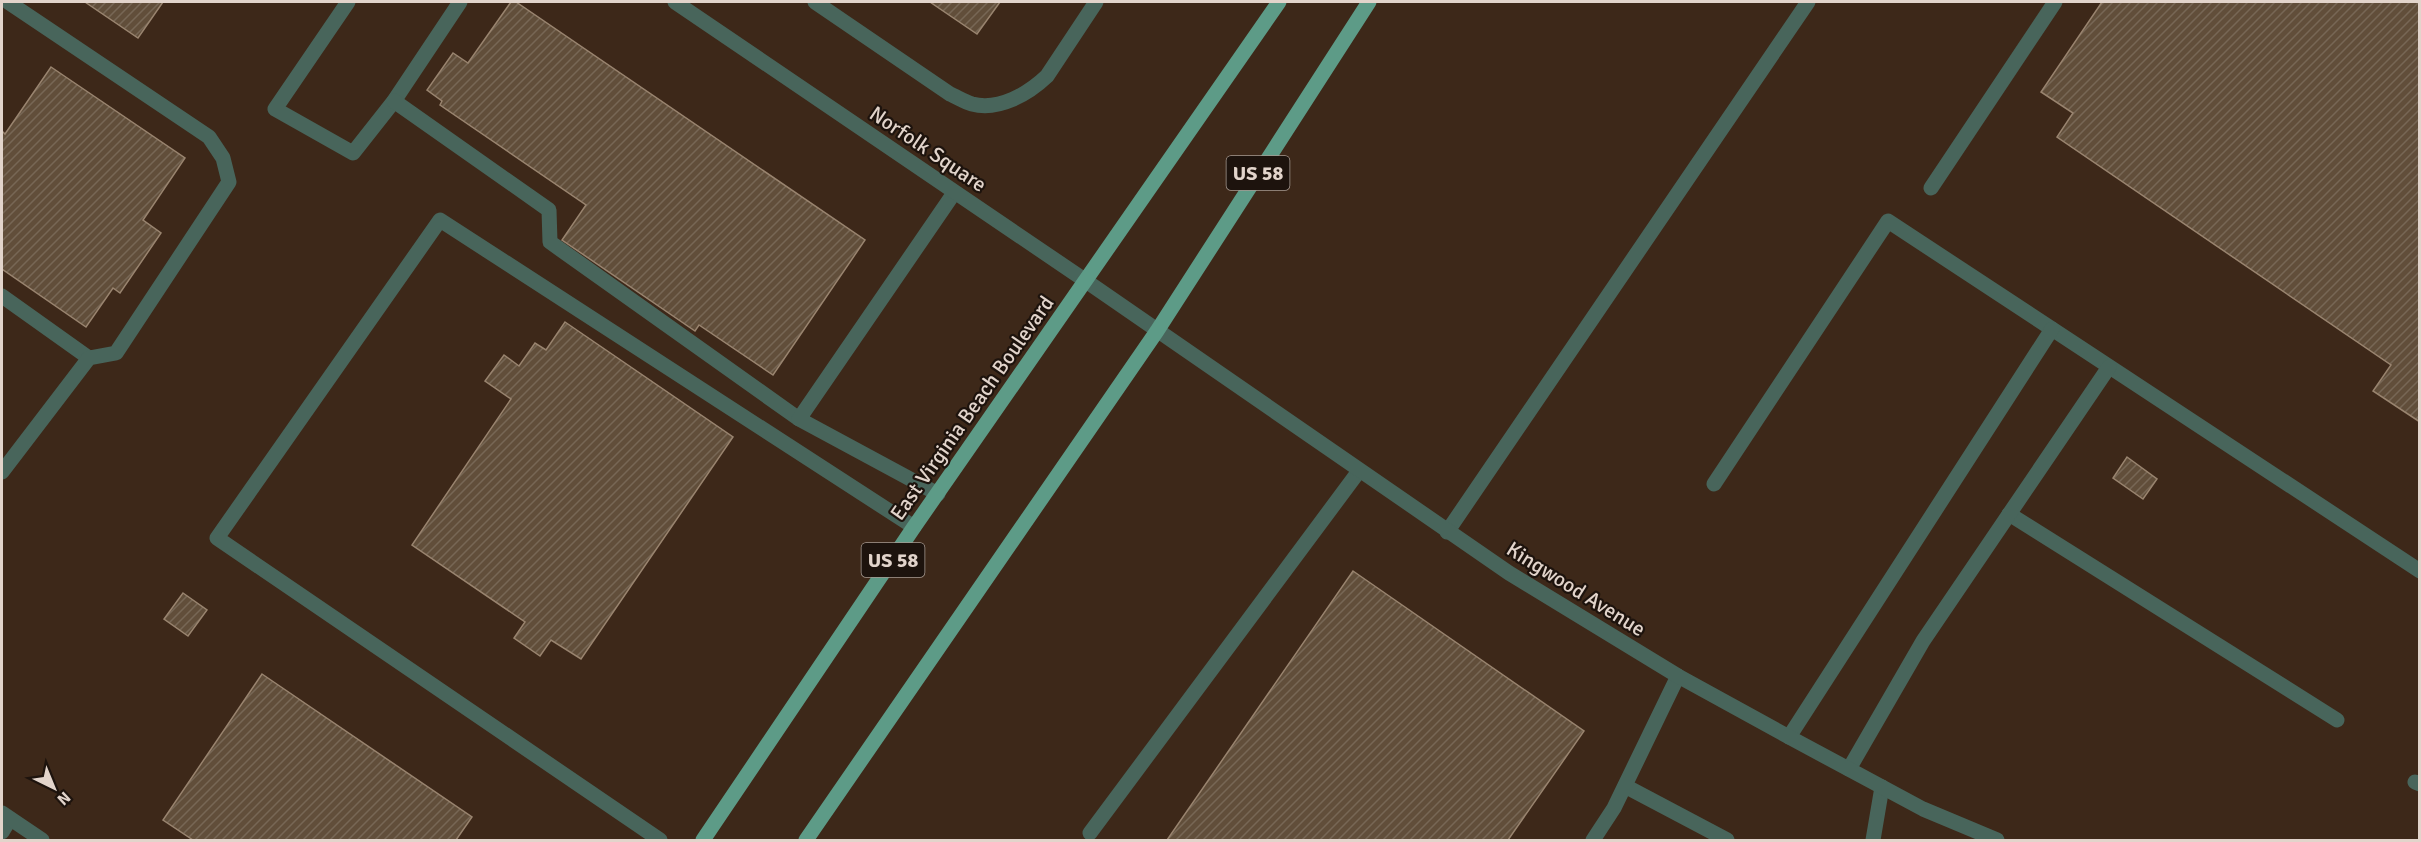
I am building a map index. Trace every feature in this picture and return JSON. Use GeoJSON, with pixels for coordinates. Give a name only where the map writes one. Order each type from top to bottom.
{"type":"FeatureCollection","features":[{"type":"Feature","properties":{"kind":"main road","name":"East Virginia Beach Boulevard"},"geometry":{"type":"LineString","coordinates":[[703,840],[914,528],[1279,2]]}},
{"type":"Feature","properties":{"kind":"main road","name":"US 58"},"geometry":{"type":"LineString","coordinates":[[806,840],[1157,331],[1369,2]]}},
{"type":"Feature","properties":{"kind":"street"},"geometry":{"type":"LineString","coordinates":[[2,472],[89,358],[116,353],[229,182],[223,158],[209,136],[8,2]]}},
{"type":"Feature","properties":{"kind":"street"},"geometry":{"type":"LineString","coordinates":[[348,2],[275,109],[353,153],[394,102],[460,2]]}},
{"type":"Feature","properties":{"kind":"street","name":"Norfolk Square"},"geometry":{"type":"LineString","coordinates":[[675,2],[1157,331]]}},
{"type":"Feature","properties":{"kind":"street"},"geometry":{"type":"LineString","coordinates":[[815,2],[950,94],[973,104],[996,105],[1019,97],[1047,76],[1096,2]]}},
{"type":"Feature","properties":{"kind":"street"},"geometry":{"type":"LineString","coordinates":[[1448,532],[1808,2]]}},
{"type":"Feature","properties":{"kind":"street"},"geometry":{"type":"LineString","coordinates":[[1931,188],[2055,2]]}},
{"type":"Feature","properties":{"kind":"street"},"geometry":{"type":"LineString","coordinates":[[394,102],[549,210],[550,242],[799,419],[938,494]]}},
{"type":"Feature","properties":{"kind":"street"},"geometry":{"type":"LineString","coordinates":[[799,419],[954,193]]}},
{"type":"Feature","properties":{"kind":"street"},"geometry":{"type":"LineString","coordinates":[[660,840],[217,538],[440,220],[914,528]]}},
{"type":"Feature","properties":{"kind":"street"},"geometry":{"type":"LineString","coordinates":[[1714,484],[1888,221],[2420,571]]}},
{"type":"Feature","properties":{"kind":"street"},"geometry":{"type":"LineString","coordinates":[[2,296],[89,358]]}},
{"type":"Feature","properties":{"kind":"street"},"geometry":{"type":"LineString","coordinates":[[1789,737],[2052,329]]}},
{"type":"Feature","properties":{"kind":"street","name":"Kingwood Avenue"},"geometry":{"type":"LineString","coordinates":[[1157,331],[1509,573],[1678,676],[1923,809],[1997,840]]}},
{"type":"Feature","properties":{"kind":"street"},"geometry":{"type":"LineString","coordinates":[[1848,769],[1923,641],[2109,368]]}},
{"type":"Feature","properties":{"kind":"street"},"geometry":{"type":"LineString","coordinates":[[1090,833],[1359,471]]}},
{"type":"Feature","properties":{"kind":"street"},"geometry":{"type":"LineString","coordinates":[[2009,514],[2337,720]]}},
{"type":"Feature","properties":{"kind":"street"},"geometry":{"type":"LineString","coordinates":[[1593,840],[1625,786],[1678,676]]}},
{"type":"Feature","properties":{"kind":"street"},"geometry":{"type":"LineString","coordinates":[[1625,786],[1726,840]]}},
{"type":"Feature","properties":{"kind":"street"},"geometry":{"type":"LineString","coordinates":[[1872,840],[1882,787]]}},
{"type":"Feature","properties":{"kind":"street"},"geometry":{"type":"LineString","coordinates":[[4,821],[42,840]]}},
{"type":"Feature","properties":{"kind":"building"},"geometry":{"type":"Polygon","coordinates":[[[85,2],[163,2],[138,38],[85,2]]]}},
{"type":"Feature","properties":{"kind":"building"},"geometry":{"type":"Polygon","coordinates":[[[511,2],[516,2],[865,240],[773,375],[699,325],[695,331],[562,240],[586,205],[440,105],[442,101],[427,90],[453,53],[468,63],[511,2]]]}},
{"type":"Feature","properties":{"kind":"building"},"geometry":{"type":"Polygon","coordinates":[[[930,2],[1000,2],[977,34],[930,2]]]}},
{"type":"Feature","properties":{"kind":"building"},"geometry":{"type":"Polygon","coordinates":[[[2102,2],[2420,2],[2420,422],[2373,391],[2391,365],[2057,137],[2073,113],[2041,92],[2102,2]]]}},
{"type":"Feature","properties":{"kind":"building"},"geometry":{"type":"Polygon","coordinates":[[[51,67],[185,158],[143,220],[161,233],[120,293],[113,288],[86,327],[2,269],[2,131],[5,134],[51,67]]]}},
{"type":"Feature","properties":{"kind":"building"},"geometry":{"type":"Polygon","coordinates":[[[565,322],[733,437],[581,659],[551,640],[540,656],[514,638],[525,622],[412,545],[511,399],[485,381],[504,355],[519,366],[535,343],[546,350],[565,322]]]}},
{"type":"Feature","properties":{"kind":"building"},"geometry":{"type":"Polygon","coordinates":[[[2127,457],[2157,479],[2143,499],[2113,478],[2127,457]]]}},
{"type":"Feature","properties":{"kind":"building"},"geometry":{"type":"Polygon","coordinates":[[[1353,571],[1584,731],[1508,840],[1167,840],[1353,571]]]}},
{"type":"Feature","properties":{"kind":"building"},"geometry":{"type":"Polygon","coordinates":[[[183,593],[207,610],[188,636],[164,619],[183,593]]]}},
{"type":"Feature","properties":{"kind":"building"},"geometry":{"type":"Polygon","coordinates":[[[262,674],[472,817],[456,840],[193,840],[163,820],[262,674]]]}}]}
